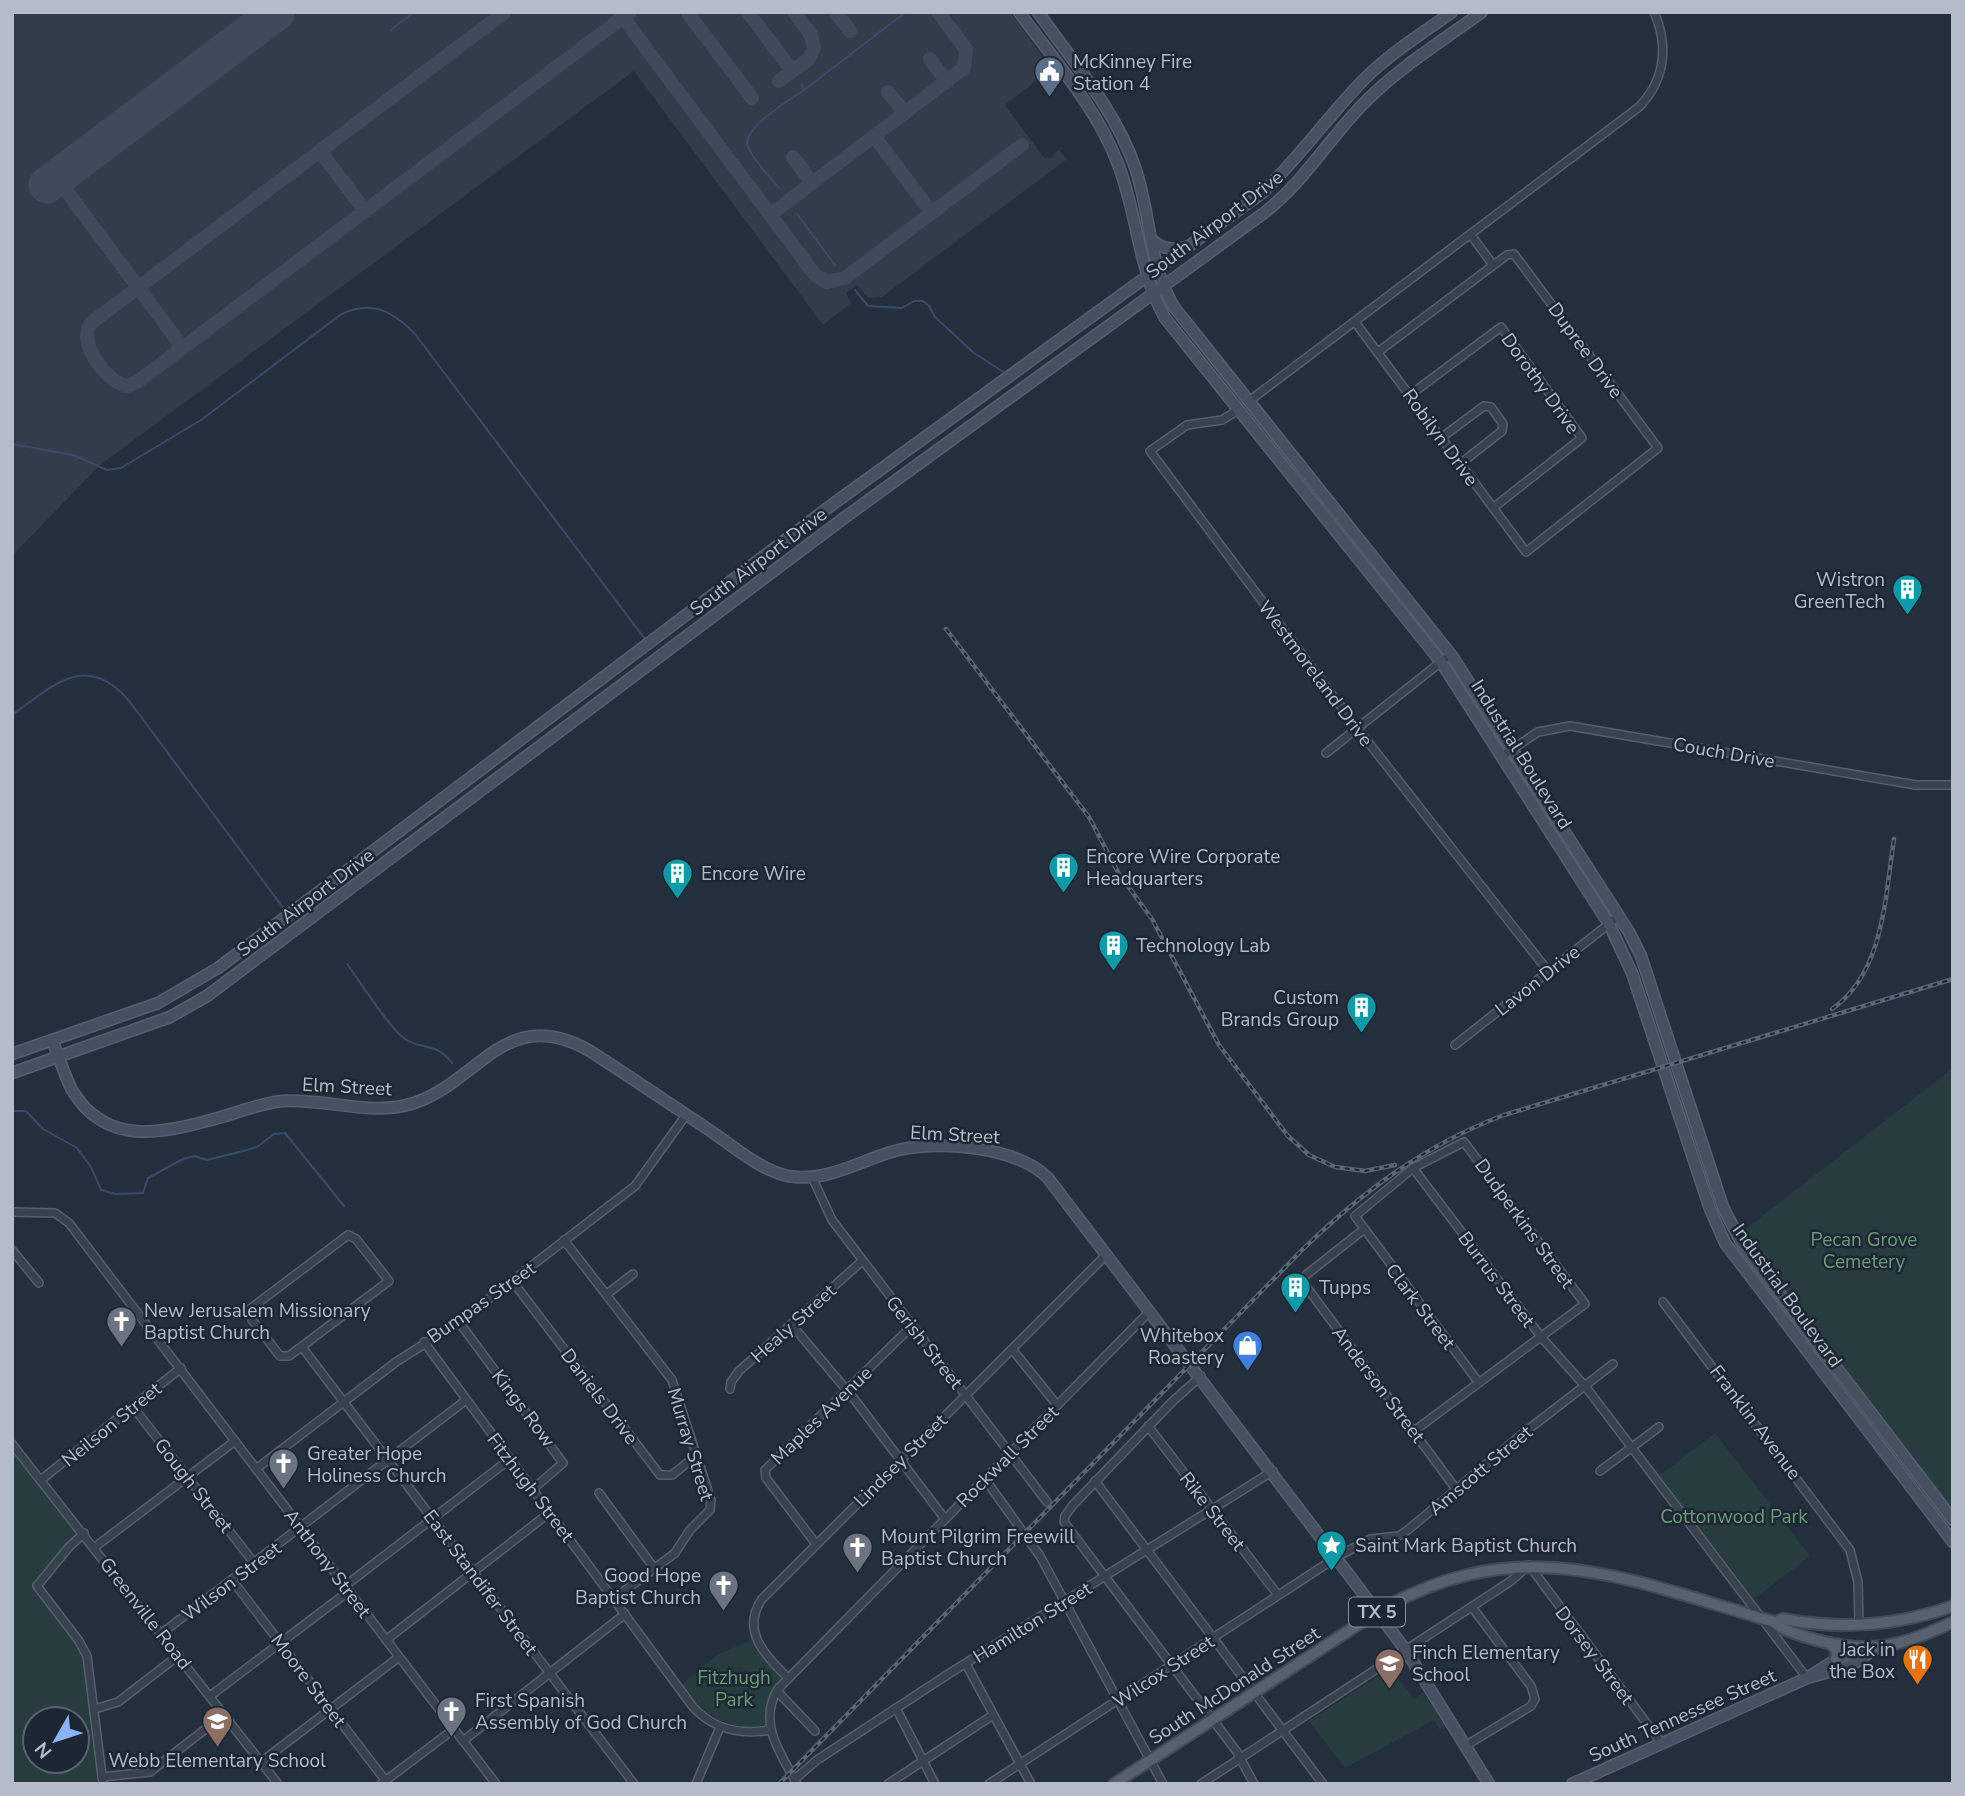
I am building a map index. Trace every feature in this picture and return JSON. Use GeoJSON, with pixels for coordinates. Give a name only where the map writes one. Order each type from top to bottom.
{"type":"FeatureCollection","features":[{"type":"Feature","properties":{"kind":"main road","name":"Industrial Boulevard"},"geometry":{"type":"LineString","coordinates":[[1019,12],[1087,105],[1110,144],[1127,190],[1146,278],[1170,324],[1441,662],[1609,925],[1632,973],[1710,1209],[1725,1243],[1953,1542]]}},
{"type":"Feature","properties":{"kind":"main road","name":"Industrial Boulevard"},"geometry":{"type":"LineString","coordinates":[[1038,12],[1118,127],[1138,176],[1157,271],[1187,326],[1451,654],[1619,916],[1641,956],[1723,1207],[1737,1236],[1953,1520]]}},
{"type":"Feature","properties":{"kind":"main road","name":"South Airport Drive"},"geometry":{"type":"LineString","coordinates":[[12,1055],[144,1009],[194,985],[834,504],[1258,196],[1290,166],[1356,87],[1395,52],[1452,12]]}},
{"type":"Feature","properties":{"kind":"main road","name":"South Airport Drive"},"geometry":{"type":"LineString","coordinates":[[12,1073],[170,1017],[207,996],[844,518],[1268,210],[1310,171],[1367,100],[1391,77],[1475,14]]}},
{"type":"Feature","properties":{"kind":"main road"},"geometry":{"type":"LineString","coordinates":[[1258,196],[1268,210]]}},
{"type":"Feature","properties":{"kind":"main road"},"geometry":{"type":"LineString","coordinates":[[1148,232],[1161,247],[1179,249],[1194,245]]}},
{"type":"Feature","properties":{"kind":"main road"},"geometry":{"type":"LineString","coordinates":[[1238,410],[1249,401]]}},
{"type":"Feature","properties":{"kind":"main road"},"geometry":{"type":"LineString","coordinates":[[834,504],[844,518]]}},
{"type":"Feature","properties":{"kind":"main road"},"geometry":{"type":"LineString","coordinates":[[1337,533],[1348,525]]}},
{"type":"Feature","properties":{"kind":"main road","name":"Elm Street"},"geometry":{"type":"LineString","coordinates":[[52,1040],[71,1088],[89,1110],[111,1125],[140,1133],[164,1132],[281,1101],[385,1107],[406,1105],[434,1094],[505,1044],[536,1037],[562,1039],[583,1047],[767,1168],[788,1175],[812,1177],[902,1149],[998,1151],[1023,1160],[1044,1174],[1273,1471],[1405,1649],[1489,1784]]}},
{"type":"Feature","properties":{"kind":"main road"},"geometry":{"type":"LineString","coordinates":[[1674,1100],[1685,1105],[1693,1129],[1701,1139],[1689,1146]]}},
{"type":"Feature","properties":{"kind":"main road"},"geometry":{"type":"LineString","coordinates":[[1805,1348],[1815,1340]]}},
{"type":"Feature","properties":{"kind":"main road"},"geometry":{"type":"LineString","coordinates":[[1815,1361],[1825,1353]]}},
{"type":"Feature","properties":{"kind":"main road"},"geometry":{"type":"LineString","coordinates":[[1856,1416],[1866,1408]]}},
{"type":"Feature","properties":{"kind":"main road"},"geometry":{"type":"LineString","coordinates":[[1880,1448],[1891,1439]]}},
{"type":"Feature","properties":{"kind":"main road","name":"South McDonald Street"},"geometry":{"type":"LineString","coordinates":[[1114,1784],[1378,1612],[1415,1592],[1461,1575],[1529,1565],[1596,1572],[1776,1622],[1783,1628],[1827,1642],[1852,1646],[1878,1647],[1895,1644],[1953,1622]]}},
{"type":"Feature","properties":{"kind":"main road","name":"South McDonald Street"},"geometry":{"type":"LineString","coordinates":[[1776,1622],[1783,1619],[1859,1626],[1915,1617],[1953,1606]]}},
{"type":"Feature","properties":{"kind":"main road"},"geometry":{"type":"LineString","coordinates":[[1852,1646],[1859,1631],[1886,1628],[1915,1617],[1928,1622],[1927,1628],[1895,1644]]}},
{"type":"Feature","properties":{"kind":"main road"},"geometry":{"type":"LineString","coordinates":[[1827,1642],[1836,1650],[1836,1660]]}},
{"type":"Feature","properties":{"kind":"main road","name":"South Tennessee Street"},"geometry":{"type":"LineString","coordinates":[[1572,1784],[1591,1780],[1662,1744],[1807,1678],[1836,1660],[1852,1646]]}},
{"type":"Feature","properties":{"kind":"main road","name":"South Tennessee Street"},"geometry":{"type":"LineString","coordinates":[[1807,1678],[1850,1666],[1878,1647]]}},
{"type":"Feature","properties":{"kind":"street"},"geometry":{"type":"LineString","coordinates":[[1249,401],[1623,121],[1647,98],[1658,80],[1663,57],[1662,34],[1654,12]]}},
{"type":"Feature","properties":{"kind":"street"},"geometry":{"type":"LineString","coordinates":[[1378,352],[1493,265],[1471,235]]}},
{"type":"Feature","properties":{"kind":"street","name":"Dupree Drive"},"geometry":{"type":"LineString","coordinates":[[1493,265],[1508,254],[1517,256],[1658,448],[1526,552]]}},
{"type":"Feature","properties":{"kind":"street","name":"Robilyn Drive"},"geometry":{"type":"LineString","coordinates":[[1355,322],[1526,552]]}},
{"type":"Feature","properties":{"kind":"street","name":"Dorothy Drive"},"geometry":{"type":"LineString","coordinates":[[1410,395],[1501,327],[1582,438],[1493,508]]}},
{"type":"Feature","properties":{"kind":"street"},"geometry":{"type":"LineString","coordinates":[[1441,438],[1484,406],[1491,407],[1502,423],[1503,430],[1460,464]]}},
{"type":"Feature","properties":{"kind":"street","name":"Westmoreland Drive"},"geometry":{"type":"LineString","coordinates":[[1238,410],[1222,420],[1187,425],[1150,451],[1357,728],[1548,971]]}},
{"type":"Feature","properties":{"kind":"street"},"geometry":{"type":"LineString","coordinates":[[1326,753],[1451,654]]}},
{"type":"Feature","properties":{"kind":"street","name":"Couch Drive"},"geometry":{"type":"LineString","coordinates":[[1502,756],[1542,730],[1575,726],[1916,785],[1953,785]]}},
{"type":"Feature","properties":{"kind":"street","name":"Lavon Drive"},"geometry":{"type":"LineString","coordinates":[[1455,1045],[1619,916]]}},
{"type":"Feature","properties":{"kind":"street","name":"Bumpas Street"},"geometry":{"type":"LineString","coordinates":[[256,1469],[424,1342],[459,1322],[513,1282],[635,1186],[687,1115]]}},
{"type":"Feature","properties":{"kind":"street","name":"Dudperkins Street"},"geometry":{"type":"LineString","coordinates":[[1413,1168],[1464,1142],[1585,1304],[1542,1338]]}},
{"type":"Feature","properties":{"kind":"street"},"geometry":{"type":"LineString","coordinates":[[1363,1230],[1356,1222],[1357,1212],[1413,1168]]}},
{"type":"Feature","properties":{"kind":"street","name":"Burrus Street"},"geometry":{"type":"LineString","coordinates":[[1413,1168],[1542,1338],[1585,1386],[1807,1678]]}},
{"type":"Feature","properties":{"kind":"street","name":"Gerish Street"},"geometry":{"type":"LineString","coordinates":[[812,1177],[824,1206],[862,1261],[1047,1502]]}},
{"type":"Feature","properties":{"kind":"street","name":"Anthony Street"},"geometry":{"type":"LineString","coordinates":[[12,1212],[55,1213],[69,1223],[496,1784]]}},
{"type":"Feature","properties":{"kind":"street","name":"Anderson Street"},"geometry":{"type":"LineString","coordinates":[[1363,1230],[1303,1279],[1456,1489]]}},
{"type":"Feature","properties":{"kind":"street","name":"Clark Street"},"geometry":{"type":"LineString","coordinates":[[1363,1230],[1479,1383]]}},
{"type":"Feature","properties":{"kind":"street"},"geometry":{"type":"LineString","coordinates":[[350,1235],[389,1280],[302,1347],[284,1357],[277,1353],[252,1320],[249,1311],[252,1305],[332,1245],[350,1235]]}},
{"type":"Feature","properties":{"kind":"street","name":"Murray Street"},"geometry":{"type":"LineString","coordinates":[[564,1240],[655,1349],[671,1380],[711,1500],[710,1510],[690,1530],[679,1549],[615,1598]]}},
{"type":"Feature","properties":{"kind":"street"},"geometry":{"type":"LineString","coordinates":[[12,1250],[39,1283]]}},
{"type":"Feature","properties":{"kind":"street","name":"Lindsey Street"},"geometry":{"type":"LineString","coordinates":[[788,1678],[758,1645],[754,1634],[755,1614],[765,1595],[1106,1255]]}},
{"type":"Feature","properties":{"kind":"street","name":"Healy Street"},"geometry":{"type":"LineString","coordinates":[[730,1389],[739,1371],[862,1261]]}},
{"type":"Feature","properties":{"kind":"street"},"geometry":{"type":"LineString","coordinates":[[607,1294],[633,1274]]}},
{"type":"Feature","properties":{"kind":"street","name":"Daniels Drive"},"geometry":{"type":"LineString","coordinates":[[513,1282],[660,1475],[672,1475],[697,1455]]}},
{"type":"Feature","properties":{"kind":"street","name":"Franklin Avenue"},"geometry":{"type":"LineString","coordinates":[[1663,1301],[1850,1550],[1858,1582],[1859,1626]]}},
{"type":"Feature","properties":{"kind":"street","name":"Rockwall Street"},"geometry":{"type":"LineString","coordinates":[[770,1730],[770,1713],[777,1691],[788,1678],[1149,1312]]}},
{"type":"Feature","properties":{"kind":"street","name":"Kings Row"},"geometry":{"type":"LineString","coordinates":[[459,1322],[561,1457],[562,1467],[533,1489]]}},
{"type":"Feature","properties":{"kind":"street"},"geometry":{"type":"LineString","coordinates":[[791,1324],[945,1519]]}},
{"type":"Feature","properties":{"kind":"street","name":"Maples Avenue"},"geometry":{"type":"LineString","coordinates":[[816,1544],[764,1473],[912,1326]]}},
{"type":"Feature","properties":{"kind":"street"},"geometry":{"type":"LineString","coordinates":[[1415,1431],[1542,1338]]}},
{"type":"Feature","properties":{"kind":"street","name":"Fitzhugh Street"},"geometry":{"type":"LineString","coordinates":[[424,1342],[693,1707],[720,1727]]}},
{"type":"Feature","properties":{"kind":"street","name":"East Standifer Street"},"geometry":{"type":"LineString","coordinates":[[302,1347],[634,1784]]}},
{"type":"Feature","properties":{"kind":"street"},"geometry":{"type":"LineString","coordinates":[[1012,1349],[1057,1405]]}},
{"type":"Feature","properties":{"kind":"street","name":"Amscott Street"},"geometry":{"type":"LineString","coordinates":[[1337,1557],[1370,1539],[1399,1536],[1613,1364]]}},
{"type":"Feature","properties":{"kind":"street","name":"Neilson Street"},"geometry":{"type":"LineString","coordinates":[[42,1479],[181,1368]]}},
{"type":"Feature","properties":{"kind":"street"},"geometry":{"type":"LineString","coordinates":[[1201,1376],[1095,1480],[1073,1505],[1064,1522],[1213,1719],[1254,1784]]}},
{"type":"Feature","properties":{"kind":"street","name":"Wilson Street"},"geometry":{"type":"LineString","coordinates":[[162,1633],[389,1462],[466,1400]]}},
{"type":"Feature","properties":{"kind":"street","name":"Gough Street"},"geometry":{"type":"LineString","coordinates":[[134,1408],[254,1563]]}},
{"type":"Feature","properties":{"kind":"street","name":"Rike Street"},"geometry":{"type":"LineString","coordinates":[[1148,1426],[1278,1595]]}},
{"type":"Feature","properties":{"kind":"street"},"geometry":{"type":"LineString","coordinates":[[1600,1471],[1660,1427]]}},
{"type":"Feature","properties":{"kind":"street"},"geometry":{"type":"LineString","coordinates":[[95,1547],[235,1441]]}},
{"type":"Feature","properties":{"kind":"street","name":"Greenville Road"},"geometry":{"type":"LineString","coordinates":[[12,1444],[278,1784]]}},
{"type":"Feature","properties":{"kind":"street"},"geometry":{"type":"LineString","coordinates":[[210,1696],[510,1459]]}},
{"type":"Feature","properties":{"kind":"street","name":"Hamilton Street"},"geometry":{"type":"LineString","coordinates":[[796,1782],[817,1760],[1147,1548],[1213,1511],[1273,1471]]}},
{"type":"Feature","properties":{"kind":"street"},"geometry":{"type":"LineString","coordinates":[[985,1479],[1026,1532],[1163,1784]]}},
{"type":"Feature","properties":{"kind":"street"},"geometry":{"type":"LineString","coordinates":[[1095,1480],[1324,1784]]}},
{"type":"Feature","properties":{"kind":"street"},"geometry":{"type":"LineString","coordinates":[[599,1493],[654,1568]]}},
{"type":"Feature","properties":{"kind":"street"},"geometry":{"type":"LineString","coordinates":[[386,1640],[550,1513]]}},
{"type":"Feature","properties":{"kind":"street"},"geometry":{"type":"LineString","coordinates":[[84,1533],[66,1549],[37,1586],[85,1650],[95,1709],[102,1780],[150,1772],[225,1714]]}},
{"type":"Feature","properties":{"kind":"street","name":"Wilcox Street"},"geometry":{"type":"LineString","coordinates":[[989,1784],[1337,1557]]}},
{"type":"Feature","properties":{"kind":"street"},"geometry":{"type":"LineString","coordinates":[[1201,1784],[1472,1607],[1529,1565]]}},
{"type":"Feature","properties":{"kind":"street","name":"Dorsey Street"},"geometry":{"type":"LineString","coordinates":[[1529,1565],[1662,1744]]}},
{"type":"Feature","properties":{"kind":"street","name":"Moore Street"},"geometry":{"type":"LineString","coordinates":[[232,1580],[331,1708],[383,1782]]}},
{"type":"Feature","properties":{"kind":"street"},"geometry":{"type":"LineString","coordinates":[[1465,1746],[1531,1706],[1535,1699],[1531,1686],[1472,1607]]}},
{"type":"Feature","properties":{"kind":"street"},"geometry":{"type":"LineString","coordinates":[[463,1741],[625,1614]]}},
{"type":"Feature","properties":{"kind":"street"},"geometry":{"type":"LineString","coordinates":[[95,1709],[114,1704],[179,1655]]}},
{"type":"Feature","properties":{"kind":"street"},"geometry":{"type":"LineString","coordinates":[[261,1762],[400,1657]]}},
{"type":"Feature","properties":{"kind":"street"},"geometry":{"type":"LineString","coordinates":[[966,1664],[1031,1784]]}},
{"type":"Feature","properties":{"kind":"street"},"geometry":{"type":"LineString","coordinates":[[777,1691],[815,1731]]}},
{"type":"Feature","properties":{"kind":"street"},"geometry":{"type":"LineString","coordinates":[[896,1709],[935,1784]]}},
{"type":"Feature","properties":{"kind":"street"},"geometry":{"type":"LineString","coordinates":[[888,1784],[993,1715]]}},
{"type":"Feature","properties":{"kind":"street"},"geometry":{"type":"LineString","coordinates":[[696,1784],[720,1727],[747,1732],[770,1730],[796,1782]]}},
{"type":"Feature","properties":{"kind":"street"},"geometry":{"type":"LineString","coordinates":[[383,1782],[454,1728]]}},
{"type":"Feature","properties":{"kind":"shaded area"},"geometry":{"type":"Polygon","coordinates":[[[12,12],[1010,12],[1051,69],[1005,105],[1044,158],[1050,158],[1059,150],[1067,159],[882,297],[868,298],[857,285],[846,293],[851,303],[823,325],[634,71],[100,465],[12,556],[12,12]]]}},
{"type":"Feature","properties":{"kind":"green space","name":"Pecan Grove Cemetery"},"geometry":{"type":"Polygon","coordinates":[[[1953,1068],[1953,1510],[1781,1288],[1744,1230],[1953,1068]]]}},
{"type":"Feature","properties":{"kind":"green space","name":"Cottonwood Park"},"geometry":{"type":"Polygon","coordinates":[[[1715,1433],[1810,1556],[1754,1599],[1659,1476],[1715,1433]]]}},
{"type":"Feature","properties":{"kind":"green space"},"geometry":{"type":"Polygon","coordinates":[[[12,1448],[78,1530],[37,1579],[34,1587],[83,1655],[89,1705],[21,1705],[21,1775],[91,1775],[91,1720],[99,1784],[12,1784],[12,1448]]]}},
{"type":"Feature","properties":{"kind":"green space","name":"Fitzhugh Park"},"geometry":{"type":"Polygon","coordinates":[[[751,1640],[782,1677],[772,1692],[765,1725],[739,1726],[707,1712],[682,1684],[717,1655],[751,1640]]]}},
{"type":"Feature","properties":{"kind":"green space"},"geometry":{"type":"Polygon","coordinates":[[[1391,1668],[1414,1699],[1423,1692],[1445,1726],[1440,1730],[1434,1720],[1345,1768],[1309,1721],[1391,1668]]]}},
{"type":"Feature","properties":{"kind":"waterway"},"geometry":{"type":"LineString","coordinates":[[391,30],[414,12]]}},
{"type":"Feature","properties":{"kind":"waterway"},"geometry":{"type":"LineString","coordinates":[[804,90],[906,12]]}},
{"type":"Feature","properties":{"kind":"waterway"},"geometry":{"type":"LineString","coordinates":[[779,188],[754,158],[748,147],[748,140],[759,123],[804,90],[802,85]]}},
{"type":"Feature","properties":{"kind":"waterway"},"geometry":{"type":"LineString","coordinates":[[797,214],[835,265]]}},
{"type":"Feature","properties":{"kind":"waterway"},"geometry":{"type":"LineString","coordinates":[[855,290],[868,306],[902,308],[914,301],[923,301],[935,317],[974,353],[1005,373]]}},
{"type":"Feature","properties":{"kind":"waterway"},"geometry":{"type":"LineString","coordinates":[[12,444],[73,455],[107,470],[121,468],[201,420],[340,315],[362,308],[381,310],[398,319],[415,334],[645,639]]}},
{"type":"Feature","properties":{"kind":"waterway"},"geometry":{"type":"LineString","coordinates":[[12,715],[57,684],[71,678],[99,678],[114,687],[130,702],[284,909]]}},
{"type":"Feature","properties":{"kind":"waterway"},"geometry":{"type":"LineString","coordinates":[[347,964],[398,1033],[411,1043],[440,1052],[452,1063]]}},
{"type":"Feature","properties":{"kind":"waterway"},"geometry":{"type":"LineString","coordinates":[[12,1111],[26,1111],[43,1129],[77,1148],[91,1167],[101,1190],[115,1194],[143,1193],[148,1178],[183,1159],[194,1156],[207,1160],[243,1151],[257,1147],[274,1134],[285,1133],[344,1206]]}},
{"type":"Feature","properties":{"kind":"taxiway"},"geometry":{"type":"LineString","coordinates":[[505,12],[91,323],[87,340],[103,369],[119,383],[127,386],[137,382],[630,12]]}},
{"type":"Feature","properties":{"kind":"taxiway"},"geometry":{"type":"LineString","coordinates":[[619,12],[815,275],[827,282],[845,278],[1022,145]]}},
{"type":"Feature","properties":{"kind":"taxiway"},"geometry":{"type":"LineString","coordinates":[[687,12],[752,98]]}},
{"type":"Feature","properties":{"kind":"taxiway"},"geometry":{"type":"LineString","coordinates":[[748,12],[792,71],[809,59],[814,48],[811,35],[794,12]]}},
{"type":"Feature","properties":{"kind":"taxiway"},"geometry":{"type":"LineString","coordinates":[[836,12],[850,31]]}},
{"type":"Feature","properties":{"kind":"taxiway"},"geometry":{"type":"LineString","coordinates":[[770,215],[964,68],[966,49],[938,12]]}},
{"type":"Feature","properties":{"kind":"taxiway"},"geometry":{"type":"LineString","coordinates":[[930,59],[947,82]]}},
{"type":"Feature","properties":{"kind":"taxiway"},"geometry":{"type":"LineString","coordinates":[[779,81],[792,71]]}},
{"type":"Feature","properties":{"kind":"taxiway"},"geometry":{"type":"LineString","coordinates":[[888,92],[905,113]]}},
{"type":"Feature","properties":{"kind":"taxiway"},"geometry":{"type":"LineString","coordinates":[[874,136],[931,212]]}},
{"type":"Feature","properties":{"kind":"taxiway"},"geometry":{"type":"LineString","coordinates":[[320,151],[365,211]]}},
{"type":"Feature","properties":{"kind":"taxiway"},"geometry":{"type":"LineString","coordinates":[[793,157],[812,183]]}},
{"type":"Feature","properties":{"kind":"taxiway"},"geometry":{"type":"LineString","coordinates":[[57,178],[183,348]]}},
{"type":"Feature","properties":{"kind":"runway"},"geometry":{"type":"LineString","coordinates":[[47,185],[277,12]]}},
{"type":"Feature","properties":{"kind":"railway"},"geometry":{"type":"LineString","coordinates":[[946,629],[1089,817],[1119,874],[1152,919],[1219,1045],[1288,1136],[1309,1155],[1335,1167],[1365,1171],[1395,1165]]}},
{"type":"Feature","properties":{"kind":"railway"},"geometry":{"type":"LineString","coordinates":[[1832,1009],[1849,994],[1872,955],[1884,909],[1894,839]]}},
{"type":"Feature","properties":{"kind":"railway"},"geometry":{"type":"LineString","coordinates":[[779,1784],[1302,1250],[1348,1208],[1396,1172],[1448,1140],[1504,1115],[1953,979]]}},
{"type":"Feature","properties":{"kind":"place","name":"McKinney Fire Station 4"},"geometry":{"type":"Point","coordinates":[1050,99]}},
{"type":"Feature","properties":{"kind":"place","name":"Wistron GreenTech"},"geometry":{"type":"Point","coordinates":[1908,617]}},
{"type":"Feature","properties":{"kind":"place","name":"Encore Wire Corporate Headquarters"},"geometry":{"type":"Point","coordinates":[1063,894]}},
{"type":"Feature","properties":{"kind":"place","name":"Encore Wire"},"geometry":{"type":"Point","coordinates":[678,900]}},
{"type":"Feature","properties":{"kind":"place","name":"Technology Lab"},"geometry":{"type":"Point","coordinates":[1113,972]}},
{"type":"Feature","properties":{"kind":"place","name":"Custom Brands Group"},"geometry":{"type":"Point","coordinates":[1362,1035]}},
{"type":"Feature","properties":{"kind":"place","name":"Tupps"},"geometry":{"type":"Point","coordinates":[1296,1314]}},
{"type":"Feature","properties":{"kind":"place","name":"New Jerusalem Missionary Baptist Church"},"geometry":{"type":"Point","coordinates":[121,1348]}},
{"type":"Feature","properties":{"kind":"place","name":"Whitebox Roastery"},"geometry":{"type":"Point","coordinates":[1247,1373]}},
{"type":"Feature","properties":{"kind":"place","name":"Greater Hope Holiness Church"},"geometry":{"type":"Point","coordinates":[284,1491]}},
{"type":"Feature","properties":{"kind":"place","name":"Saint Mark Baptist Church"},"geometry":{"type":"Point","coordinates":[1332,1572]}},
{"type":"Feature","properties":{"kind":"place","name":"Mount Pilgrim Freewill Baptist Church"},"geometry":{"type":"Point","coordinates":[858,1574]}},
{"type":"Feature","properties":{"kind":"place","name":"Good Hope Baptist Church"},"geometry":{"type":"Point","coordinates":[724,1613]}},
{"type":"Feature","properties":{"kind":"place","name":"Jack in the Box"},"geometry":{"type":"Point","coordinates":[1918,1687]}},
{"type":"Feature","properties":{"kind":"place","name":"Finch Elementary School"},"geometry":{"type":"Point","coordinates":[1389,1690]}},
{"type":"Feature","properties":{"kind":"place","name":"First Spanish Assembly of God Church"},"geometry":{"type":"Point","coordinates":[452,1738]}},
{"type":"Feature","properties":{"kind":"place","name":"Webb Elementary School"},"geometry":{"type":"Point","coordinates":[217,1748]}}]}
